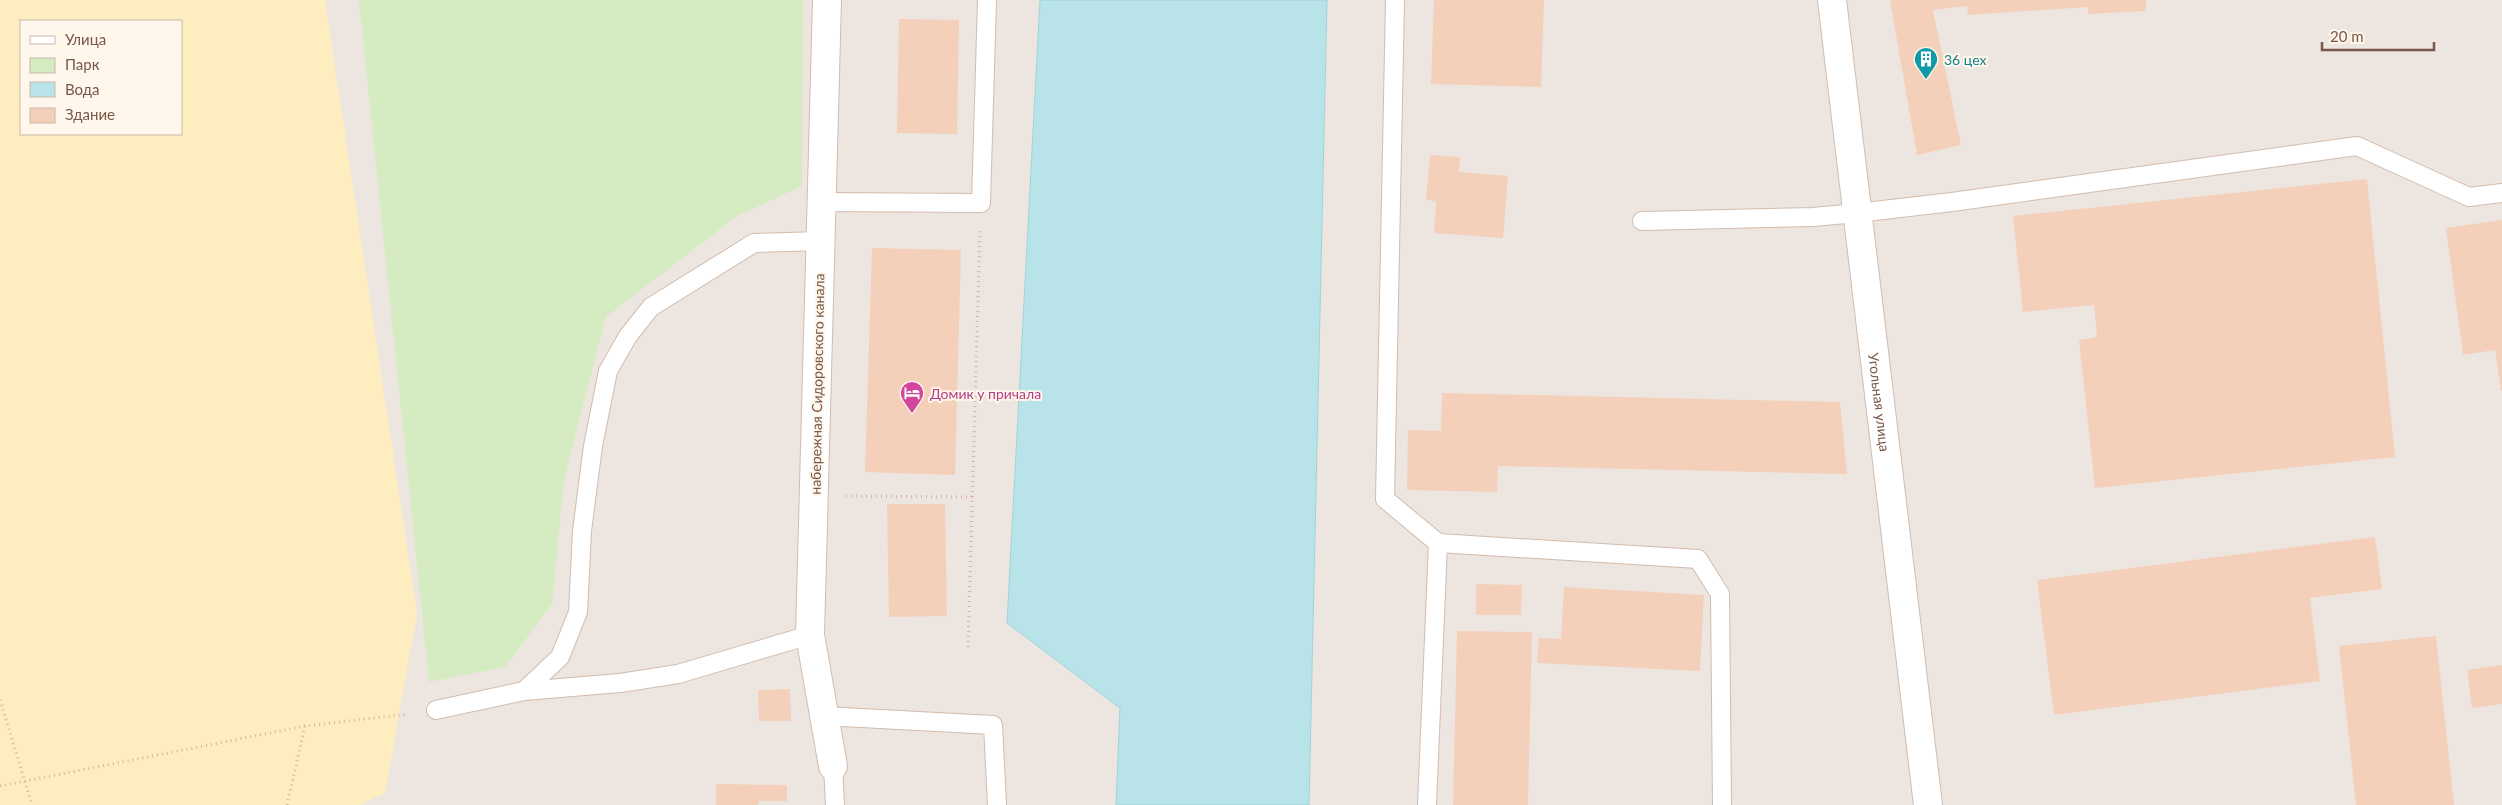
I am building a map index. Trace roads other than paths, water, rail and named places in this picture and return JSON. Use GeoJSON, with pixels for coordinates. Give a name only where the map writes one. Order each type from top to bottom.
{"type":"FeatureCollection","features":[{"type":"Feature","properties":{"kind":"street","name":"набережная Сидоровского канала"},"geometry":{"type":"LineString","coordinates":[[827,0],[810,635],[832,766]]}},
{"type":"Feature","properties":{"kind":"street","name":"Угольная улица"},"geometry":{"type":"LineString","coordinates":[[1832,0],[1928,805]]}},
{"type":"Feature","properties":{"kind":"lane"},"geometry":{"type":"LineString","coordinates":[[821,202],[981,203],[987,0]]}},
{"type":"Feature","properties":{"kind":"lane"},"geometry":{"type":"LineString","coordinates":[[1395,0],[1386,499],[1438,543],[1698,559],[1720,594],[1722,805]]}},
{"type":"Feature","properties":{"kind":"lane"},"geometry":{"type":"LineString","coordinates":[[1642,221],[1857,213],[1952,202],[2356,146],[2469,197],[2502,193]]}},
{"type":"Feature","properties":{"kind":"lane"},"geometry":{"type":"LineString","coordinates":[[524,691],[560,658],[578,612],[582,531],[593,446],[608,371],[628,336],[651,307],[754,243],[821,241]]}},
{"type":"Feature","properties":{"kind":"lane"},"geometry":{"type":"LineString","coordinates":[[1427,805],[1438,543]]}},
{"type":"Feature","properties":{"kind":"lane"},"geometry":{"type":"LineString","coordinates":[[436,710],[524,691],[620,683],[678,674],[810,635]]}},
{"type":"Feature","properties":{"kind":"lane"},"geometry":{"type":"LineString","coordinates":[[824,716],[993,725],[997,805]]}},
{"type":"Feature","properties":{"kind":"lane"},"geometry":{"type":"LineString","coordinates":[[832,766],[836,805]]}},
{"type":"Feature","properties":{"kind":"water"},"geometry":{"type":"Polygon","coordinates":[[[1040,0],[1327,0],[1309,805],[1116,805],[1120,708],[1007,623],[1040,0]]]}},
{"type":"Feature","properties":{"kind":"place","name":"36 цех"},"geometry":{"type":"Point","coordinates":[1926,80]}},
{"type":"Feature","properties":{"kind":"place","name":"Домик у причала"},"geometry":{"type":"Point","coordinates":[912,414]}}]}
